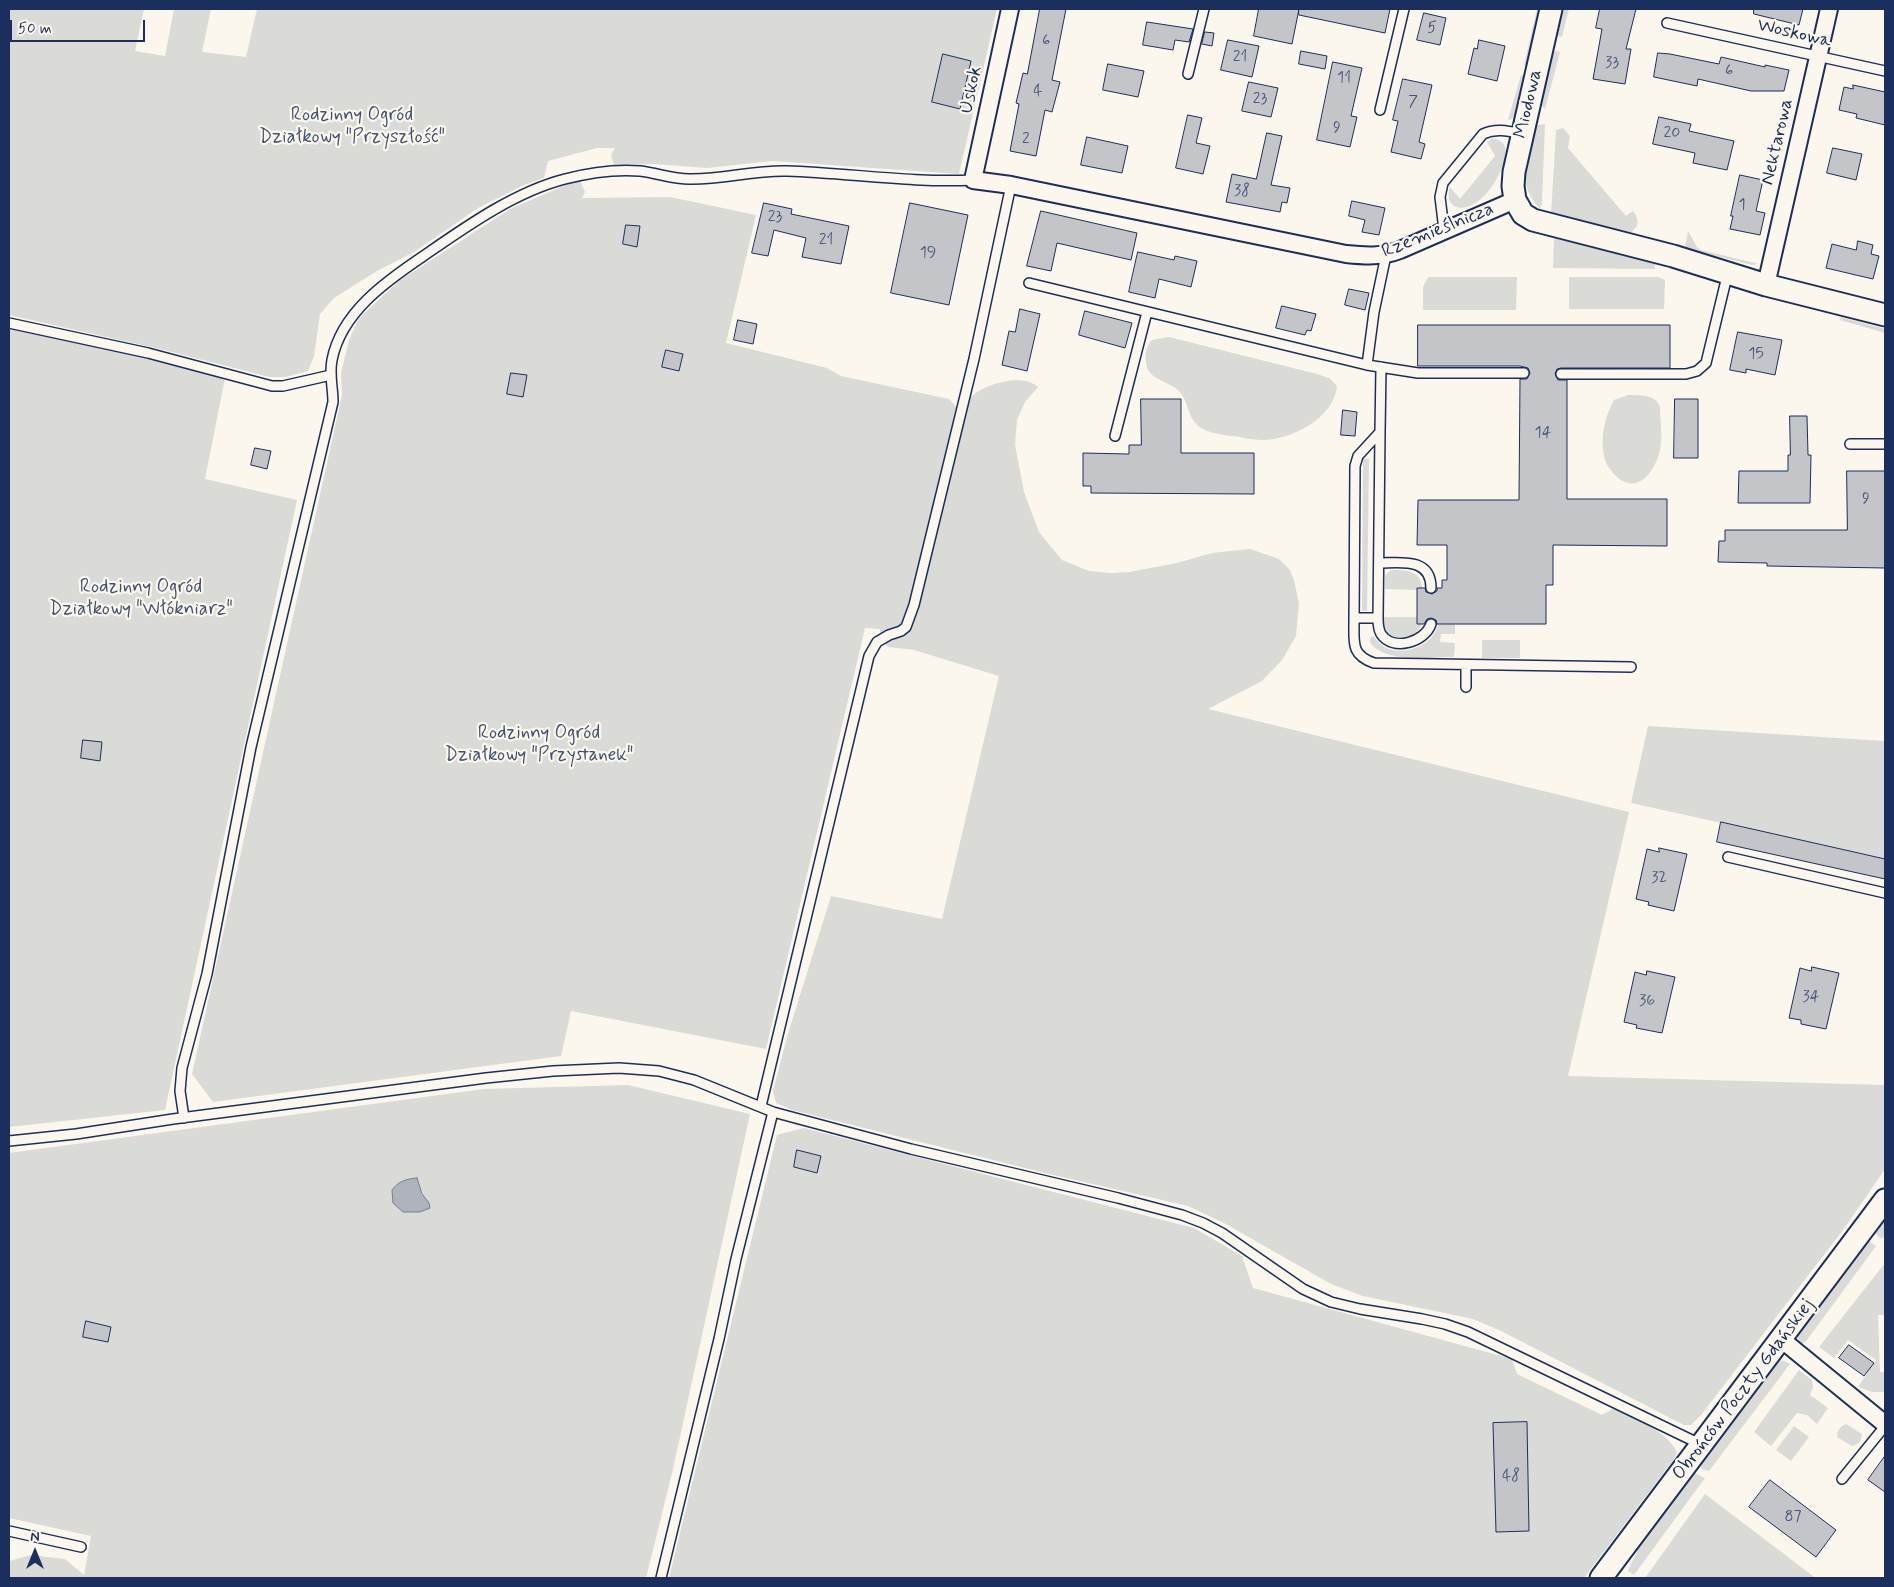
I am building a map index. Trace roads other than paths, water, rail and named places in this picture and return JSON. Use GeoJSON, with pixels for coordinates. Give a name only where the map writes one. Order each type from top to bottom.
{"type":"FeatureCollection","features":[{"type":"Feature","properties":{"kind":"street","name":"Uskok"},"geometry":{"type":"LineString","coordinates":[[973,180],[1010,9]]}},
{"type":"Feature","properties":{"kind":"street","name":"Miodowa"},"geometry":{"type":"LineString","coordinates":[[1515,200],[1514,172],[1551,9]]}},
{"type":"Feature","properties":{"kind":"street","name":"Nektarowa"},"geometry":{"type":"LineString","coordinates":[[1766,284],[1829,9]]}},
{"type":"Feature","properties":{"kind":"street","name":"Rzemieślnicza"},"geometry":{"type":"LineString","coordinates":[[973,180],[1011,185],[1346,254],[1366,256],[1386,255],[1515,200],[1523,214],[1533,220],[1657,251],[1766,284],[1885,315]]}},
{"type":"Feature","properties":{"kind":"street","name":"Obrońców Poczty Gdańskiej"},"geometry":{"type":"LineString","coordinates":[[1601,1578],[1703,1445],[1885,1200]]}},
{"type":"Feature","properties":{"kind":"street"},"geometry":{"type":"LineString","coordinates":[[1781,1340],[1885,1425]]}},
{"type":"Feature","properties":{"kind":"lane"},"geometry":{"type":"LineString","coordinates":[[1188,74],[1204,9]]}},
{"type":"Feature","properties":{"kind":"lane"},"geometry":{"type":"LineString","coordinates":[[1380,110],[1404,9]]}},
{"type":"Feature","properties":{"kind":"lane","name":"Woskowa"},"geometry":{"type":"LineString","coordinates":[[1667,23],[1885,71]]}},
{"type":"Feature","properties":{"kind":"lane"},"geometry":{"type":"LineString","coordinates":[[1444,230],[1440,198],[1443,183],[1482,134],[1490,130],[1502,130],[1522,134]]}},
{"type":"Feature","properties":{"kind":"lane"},"geometry":{"type":"LineString","coordinates":[[184,1118],[180,1091],[182,1068],[207,974],[251,747],[333,402],[332,360],[337,344],[349,320],[371,296],[397,274],[498,208],[529,192],[563,179],[582,175],[640,172],[688,179],[710,179],[758,171],[787,171],[933,181],[973,180]]}},
{"type":"Feature","properties":{"kind":"lane"},"geometry":{"type":"LineString","coordinates":[[760,1106],[869,656],[877,642],[906,627],[914,605],[974,359],[1011,185]]}},
{"type":"Feature","properties":{"kind":"lane"},"geometry":{"type":"LineString","coordinates":[[1366,365],[1374,312],[1386,255]]}},
{"type":"Feature","properties":{"kind":"lane"},"geometry":{"type":"LineString","coordinates":[[1561,374],[1686,374],[1698,371],[1706,363],[1728,272]]}},
{"type":"Feature","properties":{"kind":"lane"},"geometry":{"type":"LineString","coordinates":[[1029,283],[1366,365],[1418,373],[1524,373]]}},
{"type":"Feature","properties":{"kind":"lane"},"geometry":{"type":"LineString","coordinates":[[1115,436],[1147,312]]}},
{"type":"Feature","properties":{"kind":"lane"},"geometry":{"type":"LineString","coordinates":[[9,323],[148,353],[272,386],[291,385],[331,375]]}},
{"type":"Feature","properties":{"kind":"lane"},"geometry":{"type":"LineString","coordinates":[[1381,367],[1378,563],[1379,630],[1386,639],[1396,642],[1416,641],[1426,633],[1431,624]]}},
{"type":"Feature","properties":{"kind":"lane"},"geometry":{"type":"LineString","coordinates":[[1380,432],[1358,456],[1355,466],[1354,642],[1356,652],[1363,660],[1374,664],[1631,667]]}},
{"type":"Feature","properties":{"kind":"lane"},"geometry":{"type":"LineString","coordinates":[[1850,444],[1885,444]]}},
{"type":"Feature","properties":{"kind":"lane"},"geometry":{"type":"LineString","coordinates":[[1378,563],[1408,563],[1422,567],[1429,574],[1431,588]]}},
{"type":"Feature","properties":{"kind":"lane"},"geometry":{"type":"LineString","coordinates":[[1354,618],[1378,618]]}},
{"type":"Feature","properties":{"kind":"lane"},"geometry":{"type":"LineString","coordinates":[[1466,665],[1466,687]]}},
{"type":"Feature","properties":{"kind":"lane"},"geometry":{"type":"LineString","coordinates":[[1728,857],[1885,893]]}},
{"type":"Feature","properties":{"kind":"lane"},"geometry":{"type":"LineString","coordinates":[[9,1141],[76,1134],[486,1078],[554,1071],[619,1068],[659,1071],[694,1080],[773,1112],[911,1149],[1118,1198],[1203,1222],[1303,1289],[1331,1302],[1360,1309],[1437,1322],[1468,1332],[1703,1445]]}},
{"type":"Feature","properties":{"kind":"lane"},"geometry":{"type":"LineString","coordinates":[[662,1578],[719,1339],[736,1259],[773,1112]]}},
{"type":"Feature","properties":{"kind":"lane"},"geometry":{"type":"LineString","coordinates":[[1842,1480],[1885,1425]]}},
{"type":"Feature","properties":{"kind":"lane"},"geometry":{"type":"LineString","coordinates":[[9,1531],[80,1547]]}},
{"type":"Feature","properties":{"kind":"park label","name":"Rodzinny Ogród Działkowy \"Przyszłość\""},"geometry":{"type":"Point","coordinates":[352,127]}},
{"type":"Feature","properties":{"kind":"park label","name":"Rodzinny Ogród Działkowy \"Włókniarz\""},"geometry":{"type":"Point","coordinates":[141,599]}},
{"type":"Feature","properties":{"kind":"park label","name":"Rodzinny Ogród Działkowy \"Przystanek\""},"geometry":{"type":"Point","coordinates":[539,745]}}]}
